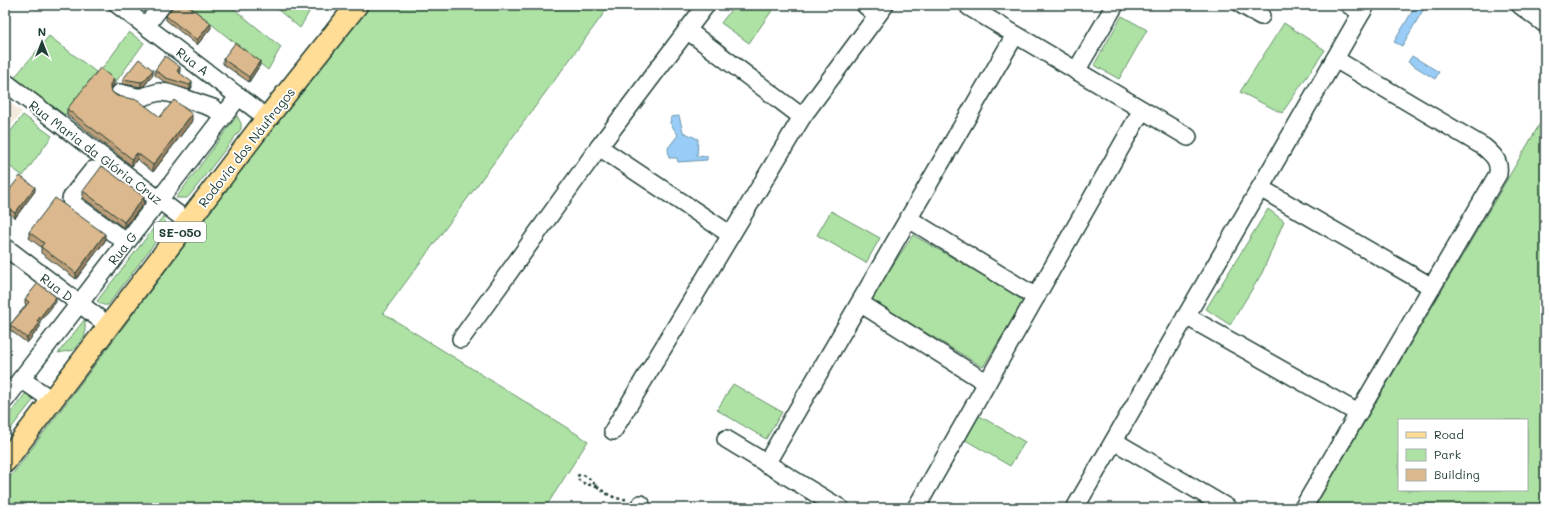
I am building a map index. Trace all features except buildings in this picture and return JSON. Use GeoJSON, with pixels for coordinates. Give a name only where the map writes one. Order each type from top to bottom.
{"type":"FeatureCollection","features":[{"type":"Feature","properties":{"kind":"main road","name":"Rodovia dos Náufragos"},"geometry":{"type":"LineString","coordinates":[[5,462],[267,118],[357,5]]}},
{"type":"Feature","properties":{"kind":"street","name":"Rua A"},"geometry":{"type":"LineString","coordinates":[[118,5],[267,118]]}},
{"type":"Feature","properties":{"kind":"street"},"geometry":{"type":"LineString","coordinates":[[146,26],[162,5]]}},
{"type":"Feature","properties":{"kind":"street"},"geometry":{"type":"LineString","coordinates":[[461,339],[599,147],[706,5]]}},
{"type":"Feature","properties":{"kind":"street"},"geometry":{"type":"LineString","coordinates":[[1076,70],[1115,5]]}},
{"type":"Feature","properties":{"kind":"street"},"geometry":{"type":"LineString","coordinates":[[1242,5],[1261,16]]}},
{"type":"Feature","properties":{"kind":"street"},"geometry":{"type":"LineString","coordinates":[[1520,5],[1545,24]]}},
{"type":"Feature","properties":{"kind":"street"},"geometry":{"type":"LineString","coordinates":[[969,7],[1188,137]]}},
{"type":"Feature","properties":{"kind":"street"},"geometry":{"type":"LineString","coordinates":[[1075,508],[1335,59],[1359,7]]}},
{"type":"Feature","properties":{"kind":"street"},"geometry":{"type":"LineString","coordinates":[[613,431],[802,117],[876,8]]}},
{"type":"Feature","properties":{"kind":"street"},"geometry":{"type":"LineString","coordinates":[[687,30],[802,117]]}},
{"type":"Feature","properties":{"kind":"street"},"geometry":{"type":"LineString","coordinates":[[766,464],[1016,35]]}},
{"type":"Feature","properties":{"kind":"street"},"geometry":{"type":"LineString","coordinates":[[1303,508],[1498,174],[1499,166],[1495,156],[1484,148],[1335,59]]}},
{"type":"Feature","properties":{"kind":"street","name":"Rua Maria da Glória Cruz"},"geometry":{"type":"LineString","coordinates":[[5,82],[188,222]]}},
{"type":"Feature","properties":{"kind":"street"},"geometry":{"type":"LineString","coordinates":[[120,93],[137,97],[159,92],[169,93],[213,108],[224,116]]}},
{"type":"Feature","properties":{"kind":"street","name":"Rua G"},"geometry":{"type":"LineString","coordinates":[[5,400],[239,96]]}},
{"type":"Feature","properties":{"kind":"street"},"geometry":{"type":"LineString","coordinates":[[916,508],[1142,110]]}},
{"type":"Feature","properties":{"kind":"street"},"geometry":{"type":"LineString","coordinates":[[599,147],[731,235]]}},
{"type":"Feature","properties":{"kind":"street"},"geometry":{"type":"LineString","coordinates":[[93,170],[73,195],[71,199],[72,202],[126,242]]}},
{"type":"Feature","properties":{"kind":"street"},"geometry":{"type":"LineString","coordinates":[[1260,188],[1432,287]]}},
{"type":"Feature","properties":{"kind":"street"},"geometry":{"type":"LineString","coordinates":[[909,219],[1036,297]]}},
{"type":"Feature","properties":{"kind":"street","name":"Rua D"},"geometry":{"type":"LineString","coordinates":[[5,247],[108,326]]}},
{"type":"Feature","properties":{"kind":"street"},"geometry":{"type":"LineString","coordinates":[[860,304],[987,383]]}},
{"type":"Feature","properties":{"kind":"street"},"geometry":{"type":"LineString","coordinates":[[1186,316],[1358,413]]}},
{"type":"Feature","properties":{"kind":"street"},"geometry":{"type":"LineString","coordinates":[[21,379],[52,400]]}},
{"type":"Feature","properties":{"kind":"street"},"geometry":{"type":"LineString","coordinates":[[726,439],[840,508]]}},
{"type":"Feature","properties":{"kind":"street"},"geometry":{"type":"LineString","coordinates":[[1114,441],[1228,508]]}},
{"type":"Feature","properties":{"kind":"path"},"geometry":{"type":"LineString","coordinates":[[597,486],[580,483],[577,476],[582,474],[587,476],[607,494],[618,499],[632,499],[640,506]]}},
{"type":"Feature","properties":{"kind":"shaded area"},"geometry":{"type":"Polygon","coordinates":[[[5,99],[22,112],[5,133],[5,99]]]}},
{"type":"Feature","properties":{"kind":"green space"},"geometry":{"type":"Polygon","coordinates":[[[188,5],[229,5],[281,47],[268,70],[188,5]]]}},
{"type":"Feature","properties":{"kind":"green space"},"geometry":{"type":"Polygon","coordinates":[[[272,5],[313,5],[300,28],[272,5]]]}},
{"type":"Feature","properties":{"kind":"green space"},"geometry":{"type":"Polygon","coordinates":[[[370,5],[610,5],[383,313],[588,441],[545,508],[5,508],[5,484],[261,144],[370,5]]]}},
{"type":"Feature","properties":{"kind":"green space"},"geometry":{"type":"Polygon","coordinates":[[[735,5],[776,5],[749,43],[721,23],[735,5]]]}},
{"type":"Feature","properties":{"kind":"green space"},"geometry":{"type":"Polygon","coordinates":[[[1122,16],[1147,30],[1119,79],[1094,65],[1122,16]]]}},
{"type":"Feature","properties":{"kind":"green space"},"geometry":{"type":"Polygon","coordinates":[[[1284,23],[1325,50],[1282,113],[1240,92],[1284,23]]]}},
{"type":"Feature","properties":{"kind":"green space"},"geometry":{"type":"Polygon","coordinates":[[[129,32],[144,43],[115,83],[100,72],[129,32]]]}},
{"type":"Feature","properties":{"kind":"green space"},"geometry":{"type":"Polygon","coordinates":[[[49,36],[96,72],[65,115],[14,78],[49,36]]]}},
{"type":"Feature","properties":{"kind":"green space"},"geometry":{"type":"Polygon","coordinates":[[[23,115],[52,136],[23,176],[5,163],[5,139],[23,115]]]}},
{"type":"Feature","properties":{"kind":"green space"},"geometry":{"type":"Polygon","coordinates":[[[1545,115],[1545,508],[1314,508],[1545,115]]]}},
{"type":"Feature","properties":{"kind":"green space"},"geometry":{"type":"Polygon","coordinates":[[[237,116],[241,123],[241,129],[190,195],[187,198],[176,198],[237,116]]]}},
{"type":"Feature","properties":{"kind":"green space"},"geometry":{"type":"Polygon","coordinates":[[[1268,209],[1284,221],[1262,273],[1230,325],[1206,309],[1268,209]]]}},
{"type":"Feature","properties":{"kind":"green space"},"geometry":{"type":"Polygon","coordinates":[[[831,211],[880,238],[866,263],[817,235],[831,211]]]}},
{"type":"Feature","properties":{"kind":"green space"},"geometry":{"type":"Polygon","coordinates":[[[164,215],[166,228],[108,305],[101,304],[97,301],[164,215]]]}},
{"type":"Feature","properties":{"kind":"green space"},"geometry":{"type":"Polygon","coordinates":[[[913,235],[1025,299],[983,367],[870,299],[913,235]]]}},
{"type":"Feature","properties":{"kind":"green space"},"geometry":{"type":"Polygon","coordinates":[[[85,319],[85,336],[73,350],[58,353],[85,319]]]}},
{"type":"Feature","properties":{"kind":"green space"},"geometry":{"type":"Polygon","coordinates":[[[733,384],[782,412],[766,439],[717,410],[733,384]]]}},
{"type":"Feature","properties":{"kind":"green space"},"geometry":{"type":"Polygon","coordinates":[[[26,393],[34,399],[5,436],[5,420],[26,393]]]}},
{"type":"Feature","properties":{"kind":"green space"},"geometry":{"type":"Polygon","coordinates":[[[976,414],[1025,442],[1010,466],[962,438],[976,414]]]}},
{"type":"Feature","properties":{"kind":"water"},"geometry":{"type":"Polygon","coordinates":[[[1416,5],[1426,5],[1402,46],[1394,42],[1416,5]]]}},
{"type":"Feature","properties":{"kind":"water"},"geometry":{"type":"Polygon","coordinates":[[[1412,56],[1439,72],[1435,79],[1408,62],[1412,56]]]}},
{"type":"Feature","properties":{"kind":"water"},"geometry":{"type":"Polygon","coordinates":[[[679,116],[683,132],[698,139],[697,157],[707,156],[707,160],[678,162],[677,158],[669,158],[668,148],[678,135],[670,123],[671,117],[679,116]]]}}]}
